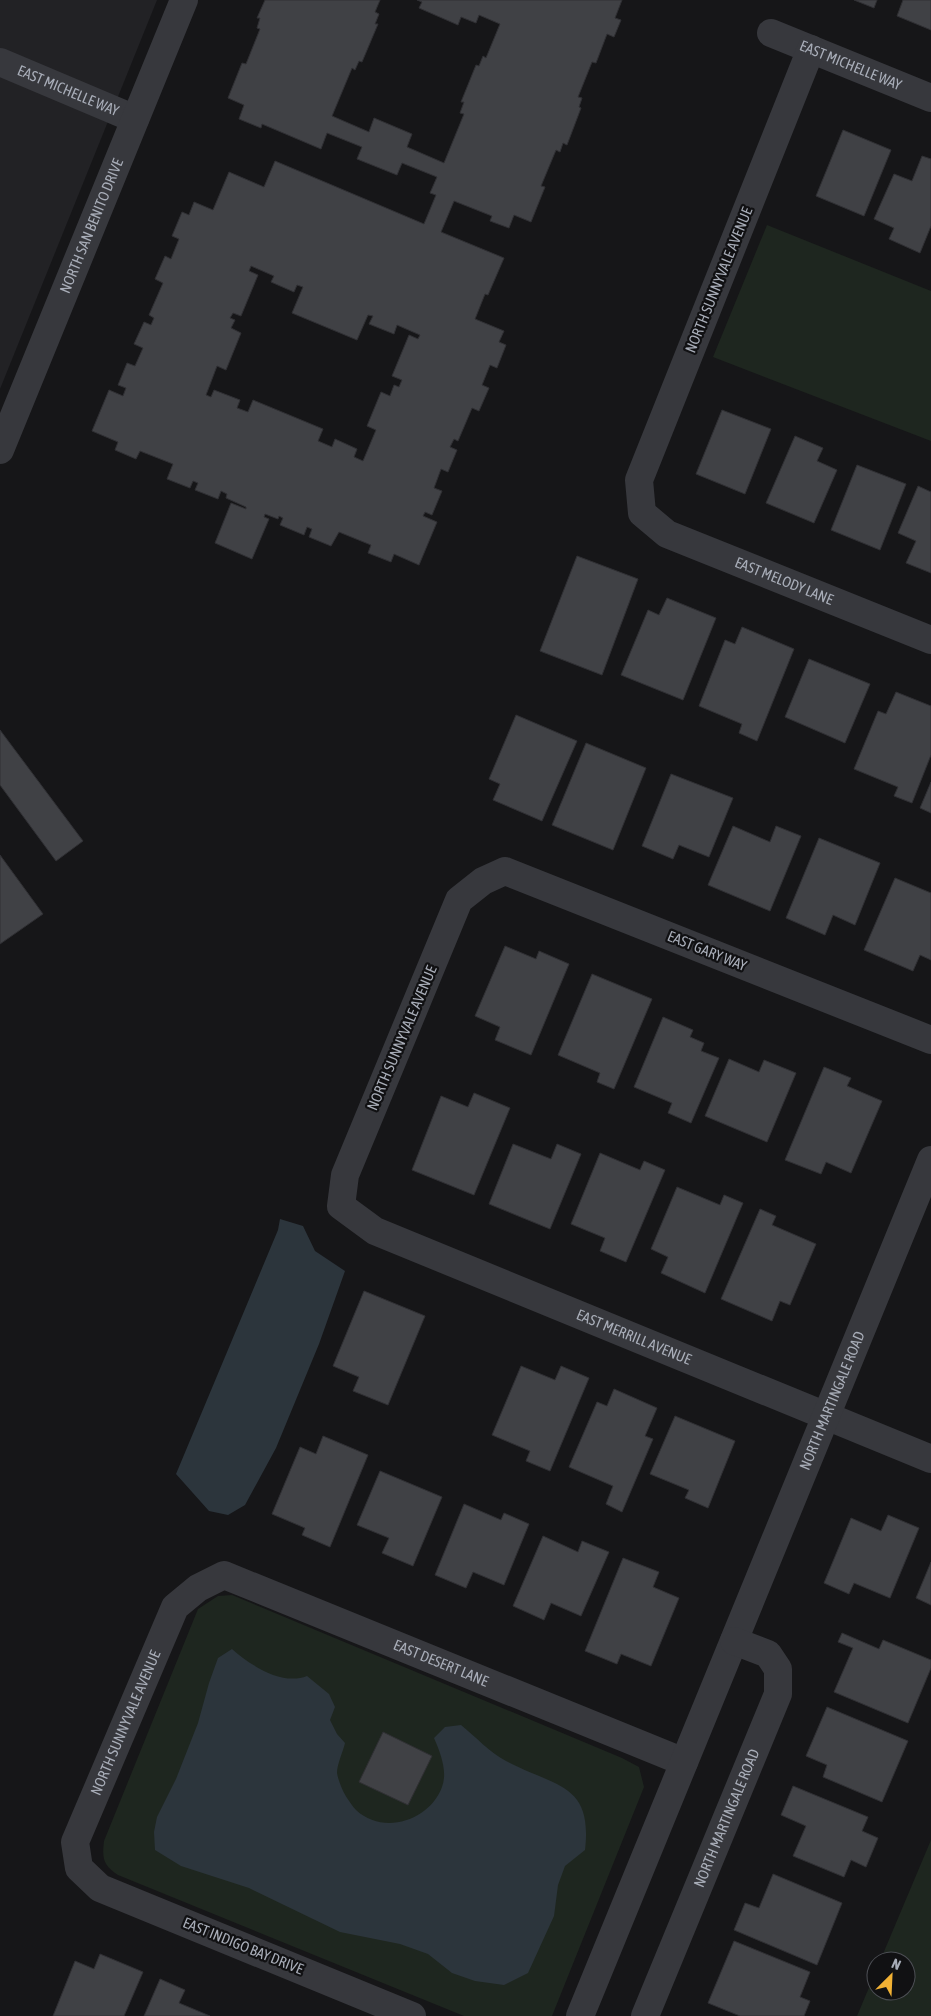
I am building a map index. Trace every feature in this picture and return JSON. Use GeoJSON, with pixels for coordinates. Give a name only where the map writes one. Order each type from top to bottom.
{"type":"FeatureCollection","features":[{"type":"Feature","properties":{"kind":"street","name":"NORTH SAN BENITO DRIVE"},"geometry":{"type":"LineString","coordinates":[[0,450],[184,0]]}},
{"type":"Feature","properties":{"kind":"street","name":"EAST MICHELLE WAY"},"geometry":{"type":"LineString","coordinates":[[771,33],[931,98]]}},
{"type":"Feature","properties":{"kind":"street","name":"NORTH SUNNYVALE AVENUE"},"geometry":{"type":"LineString","coordinates":[[642,513],[639,480],[811,49]]}},
{"type":"Feature","properties":{"kind":"street","name":"EAST MICHELLE WAY"},"geometry":{"type":"LineString","coordinates":[[0,62],[135,119]]}},
{"type":"Feature","properties":{"kind":"street","name":"EAST MELODY LANE"},"geometry":{"type":"LineString","coordinates":[[642,513],[667,534],[931,640]]}},
{"type":"Feature","properties":{"kind":"street","name":"EAST GARY WAY"},"geometry":{"type":"LineString","coordinates":[[483,881],[505,871],[931,1040]]}},
{"type":"Feature","properties":{"kind":"street","name":"NORTH SUNNYVALE AVENUE"},"geometry":{"type":"LineString","coordinates":[[341,1206],[345,1175],[459,900],[483,881]]}},
{"type":"Feature","properties":{"kind":"street","name":"NORTH MARTINGALE ROAD"},"geometry":{"type":"LineString","coordinates":[[580,2016],[931,1160]]}},
{"type":"Feature","properties":{"kind":"street","name":"EAST MERRILL AVENUE"},"geometry":{"type":"LineString","coordinates":[[341,1206],[375,1231],[931,1459]]}},
{"type":"Feature","properties":{"kind":"street","name":"EAST DESERT LANE"},"geometry":{"type":"LineString","coordinates":[[198,1588],[224,1575],[684,1762]]}},
{"type":"Feature","properties":{"kind":"street","name":"NORTH SUNNYVALE AVENUE"},"geometry":{"type":"LineString","coordinates":[[79,1868],[76,1842],[171,1616],[175,1607],[198,1588]]}},
{"type":"Feature","properties":{"kind":"street","name":"NORTH MARTINGALE ROAD"},"geometry":{"type":"LineString","coordinates":[[645,2016],[778,1694],[778,1669],[768,1654],[734,1641]]}},
{"type":"Feature","properties":{"kind":"street","name":"EAST INDIGO BAY DRIVE"},"geometry":{"type":"LineString","coordinates":[[79,1868],[100,1888],[412,2016]]}},
{"type":"Feature","properties":{"kind":"shaded area"},"geometry":{"type":"Polygon","coordinates":[[[0,0],[157,0],[0,389],[0,0]]]}},
{"type":"Feature","properties":{"kind":"shaded area"},"geometry":{"type":"Polygon","coordinates":[[[767,225],[931,291],[931,441],[713,357],[767,225]]]}},
{"type":"Feature","properties":{"kind":"shaded area"},"geometry":{"type":"Polygon","coordinates":[[[280,1219],[303,1226],[315,1251],[345,1271],[319,1344],[276,1448],[245,1505],[228,1515],[209,1511],[176,1474],[278,1230],[280,1219]]]}},
{"type":"Feature","properties":{"kind":"shaded area"},"geometry":{"type":"Polygon","coordinates":[[[232,1595],[622,1758],[639,1767],[644,1787],[552,2016],[464,2016],[118,1875],[106,1865],[103,1852],[104,1841],[198,1609],[218,1596],[232,1595]]]}},
{"type":"Feature","properties":{"kind":"shaded area"},"geometry":{"type":"Polygon","coordinates":[[[232,1649],[257,1667],[277,1676],[297,1678],[307,1676],[329,1694],[335,1707],[330,1720],[337,1734],[345,1743],[337,1769],[338,1779],[344,1793],[353,1806],[367,1818],[392,1823],[405,1821],[417,1816],[427,1808],[436,1799],[444,1781],[439,1749],[434,1738],[445,1727],[461,1725],[500,1758],[554,1783],[576,1799],[583,1811],[586,1828],[585,1850],[565,1866],[558,1885],[554,1916],[528,1973],[504,1985],[475,1981],[452,1973],[428,1954],[400,1944],[340,1932],[249,1888],[181,1866],[155,1850],[154,1832],[157,1817],[176,1779],[198,1723],[218,1658],[232,1649]]]}},
{"type":"Feature","properties":{"kind":"shaded area"},"geometry":{"type":"Polygon","coordinates":[[[931,1840],[931,2016],[857,2016],[866,1995],[866,2001],[916,2001],[916,1951],[884,1951],[931,1840]]]}},
{"type":"Feature","properties":{"kind":"building"},"geometry":{"type":"Polygon","coordinates":[[[265,0],[380,0],[375,12],[379,14],[375,24],[378,24],[362,62],[359,61],[355,70],[352,68],[332,116],[369,132],[374,118],[412,134],[407,147],[444,163],[464,114],[460,113],[464,102],[461,102],[476,65],[479,66],[483,56],[486,58],[500,24],[479,15],[476,23],[461,17],[458,25],[419,8],[422,2],[417,0],[622,0],[615,18],[621,20],[614,37],[607,34],[596,63],[592,62],[578,97],[582,98],[579,107],[581,108],[567,145],[563,143],[560,152],[556,150],[541,186],[545,187],[531,222],[514,215],[509,228],[490,221],[492,216],[454,201],[441,232],[504,258],[488,295],[485,294],[475,319],[504,331],[499,342],[506,345],[497,368],[490,365],[482,385],[489,388],[479,411],[472,408],[458,441],[454,439],[450,447],[457,450],[448,472],[441,469],[434,488],[442,491],[432,515],[425,512],[423,516],[437,522],[419,565],[394,554],[391,562],[368,553],[371,545],[339,532],[331,546],[309,537],[312,529],[307,527],[304,535],[280,525],[283,518],[279,516],[278,519],[265,514],[264,517],[269,519],[252,559],[215,543],[231,503],[246,509],[246,507],[226,498],[227,494],[221,491],[218,499],[195,490],[198,483],[193,481],[190,488],[167,479],[173,464],[140,451],[136,459],[115,450],[118,442],[92,431],[109,390],[123,396],[126,388],[118,385],[127,363],[135,366],[143,348],[134,344],[144,322],[151,325],[154,318],[149,315],[163,283],[155,279],[165,256],[171,259],[179,239],[172,236],[182,212],[189,215],[194,202],[213,210],[229,172],[264,187],[275,161],[424,224],[436,195],[430,193],[437,177],[402,163],[397,175],[357,159],[362,147],[327,133],[321,149],[262,124],[261,128],[239,119],[244,105],[228,98],[242,63],[246,64],[260,29],[257,28],[260,18],[257,18],[265,0]],[[251,266],[249,271],[258,275],[241,316],[233,313],[230,318],[235,320],[231,328],[241,333],[226,370],[217,366],[206,395],[211,397],[214,390],[240,400],[237,408],[248,412],[253,400],[323,429],[318,441],[332,447],[335,439],[357,449],[354,457],[363,461],[376,430],[367,426],[381,392],[390,396],[394,385],[399,387],[402,380],[392,376],[409,335],[418,339],[420,335],[397,325],[394,334],[369,324],[373,316],[368,315],[357,340],[292,313],[303,287],[297,285],[294,292],[271,282],[274,276],[251,266]]]}},
{"type":"Feature","properties":{"kind":"building"},"geometry":{"type":"Polygon","coordinates":[[[854,0],[877,0],[874,8],[854,0]]]}},
{"type":"Feature","properties":{"kind":"building"},"geometry":{"type":"Polygon","coordinates":[[[903,0],[931,0],[931,30],[897,16],[903,0]]]}},
{"type":"Feature","properties":{"kind":"building"},"geometry":{"type":"Polygon","coordinates":[[[843,130],[891,150],[864,216],[816,196],[843,130]]]}},
{"type":"Feature","properties":{"kind":"building"},"geometry":{"type":"Polygon","coordinates":[[[922,156],[931,159],[931,226],[920,253],[889,239],[894,228],[874,219],[894,174],[912,181],[922,156]]]}},
{"type":"Feature","properties":{"kind":"building"},"geometry":{"type":"Polygon","coordinates":[[[722,410],[771,429],[745,494],[696,474],[722,410]]]}},
{"type":"Feature","properties":{"kind":"building"},"geometry":{"type":"Polygon","coordinates":[[[795,436],[823,448],[817,461],[837,470],[814,523],[766,503],[795,436]]]}},
{"type":"Feature","properties":{"kind":"building"},"geometry":{"type":"Polygon","coordinates":[[[857,465],[906,484],[880,550],[831,530],[857,465]]]}},
{"type":"Feature","properties":{"kind":"building"},"geometry":{"type":"Polygon","coordinates":[[[918,486],[931,492],[931,573],[906,563],[916,541],[898,533],[918,486]]]}},
{"type":"Feature","properties":{"kind":"building"},"geometry":{"type":"Polygon","coordinates":[[[577,556],[638,579],[602,675],[540,651],[577,556]]]}},
{"type":"Feature","properties":{"kind":"building"},"geometry":{"type":"Polygon","coordinates":[[[667,598],[716,618],[683,700],[621,675],[648,610],[659,615],[667,598]]]}},
{"type":"Feature","properties":{"kind":"building"},"geometry":{"type":"Polygon","coordinates":[[[742,627],[794,649],[757,741],[739,733],[742,724],[699,706],[725,640],[735,644],[742,627]]]}},
{"type":"Feature","properties":{"kind":"building"},"geometry":{"type":"Polygon","coordinates":[[[809,659],[870,684],[845,743],[785,717],[809,659]]]}},
{"type":"Feature","properties":{"kind":"building"},"geometry":{"type":"Polygon","coordinates":[[[896,692],[931,706],[931,755],[912,803],[894,796],[898,787],[854,769],[878,711],[886,714],[896,692]]]}},
{"type":"Feature","properties":{"kind":"building"},"geometry":{"type":"Polygon","coordinates":[[[516,715],[577,741],[542,821],[493,800],[500,784],[489,779],[516,715]]]}},
{"type":"Feature","properties":{"kind":"building"},"geometry":{"type":"Polygon","coordinates":[[[0,730],[83,841],[56,861],[0,785],[0,730]]]}},
{"type":"Feature","properties":{"kind":"building"},"geometry":{"type":"Polygon","coordinates":[[[586,743],[646,768],[613,850],[552,825],[586,743]]]}},
{"type":"Feature","properties":{"kind":"building"},"geometry":{"type":"Polygon","coordinates":[[[671,774],[733,798],[709,857],[679,845],[673,859],[642,846],[671,774]]]}},
{"type":"Feature","properties":{"kind":"building"},"geometry":{"type":"Polygon","coordinates":[[[931,782],[931,813],[920,808],[931,782]]]}},
{"type":"Feature","properties":{"kind":"building"},"geometry":{"type":"Polygon","coordinates":[[[733,826],[770,842],[776,826],[801,836],[770,911],[708,885],[733,826]]]}},
{"type":"Feature","properties":{"kind":"building"},"geometry":{"type":"Polygon","coordinates":[[[819,838],[880,863],[855,925],[833,915],[825,935],[786,918],[819,838]]]}},
{"type":"Feature","properties":{"kind":"building"},"geometry":{"type":"Polygon","coordinates":[[[0,855],[43,914],[0,944],[0,855]]]}},
{"type":"Feature","properties":{"kind":"building"},"geometry":{"type":"Polygon","coordinates":[[[895,878],[931,893],[931,960],[920,955],[913,971],[864,950],[895,878]]]}},
{"type":"Feature","properties":{"kind":"building"},"geometry":{"type":"Polygon","coordinates":[[[505,946],[536,959],[539,951],[569,964],[531,1055],[495,1040],[500,1027],[475,1016],[505,946]]]}},
{"type":"Feature","properties":{"kind":"building"},"geometry":{"type":"Polygon","coordinates":[[[592,974],[652,999],[614,1089],[597,1082],[600,1073],[558,1055],[592,974]]]}},
{"type":"Feature","properties":{"kind":"building"},"geometry":{"type":"Polygon","coordinates":[[[663,1017],[693,1030],[690,1037],[704,1043],[701,1051],[719,1058],[691,1123],[668,1113],[672,1103],[634,1087],[663,1017]]]}},
{"type":"Feature","properties":{"kind":"building"},"geometry":{"type":"Polygon","coordinates":[[[729,1059],[759,1072],[764,1060],[796,1073],[767,1142],[705,1116],[729,1059]]]}},
{"type":"Feature","properties":{"kind":"building"},"geometry":{"type":"Polygon","coordinates":[[[824,1067],[851,1078],[847,1086],[882,1101],[851,1173],[826,1162],[821,1174],[785,1160],[824,1067]]]}},
{"type":"Feature","properties":{"kind":"building"},"geometry":{"type":"Polygon","coordinates":[[[474,1093],[510,1108],[474,1195],[412,1170],[441,1096],[468,1107],[474,1093]]]}},
{"type":"Feature","properties":{"kind":"building"},"geometry":{"type":"Polygon","coordinates":[[[513,1144],[551,1159],[557,1144],[581,1154],[550,1229],[489,1204],[513,1144]]]}},
{"type":"Feature","properties":{"kind":"building"},"geometry":{"type":"Polygon","coordinates":[[[600,1153],[640,1170],[644,1161],[665,1170],[626,1262],[600,1251],[605,1238],[571,1224],[600,1153]]]}},
{"type":"Feature","properties":{"kind":"building"},"geometry":{"type":"Polygon","coordinates":[[[677,1187],[720,1205],[724,1195],[743,1203],[705,1293],[661,1273],[668,1257],[651,1249],[677,1187]]]}},
{"type":"Feature","properties":{"kind":"building"},"geometry":{"type":"Polygon","coordinates":[[[760,1209],[776,1216],[772,1225],[816,1244],[790,1305],[780,1301],[772,1321],[721,1299],[760,1209]]]}},
{"type":"Feature","properties":{"kind":"building"},"geometry":{"type":"Polygon","coordinates":[[[364,1291],[425,1316],[388,1405],[353,1391],[359,1377],[333,1366],[364,1291]]]}},
{"type":"Feature","properties":{"kind":"building"},"geometry":{"type":"Polygon","coordinates":[[[521,1366],[555,1380],[561,1366],[589,1378],[550,1471],[526,1461],[530,1451],[492,1435],[521,1366]]]}},
{"type":"Feature","properties":{"kind":"building"},"geometry":{"type":"Polygon","coordinates":[[[614,1389],[657,1408],[645,1436],[653,1439],[622,1512],[606,1504],[613,1486],[569,1467],[597,1402],[607,1406],[614,1389]]]}},
{"type":"Feature","properties":{"kind":"building"},"geometry":{"type":"Polygon","coordinates":[[[675,1416],[735,1441],[708,1508],[685,1498],[689,1490],[650,1474],[675,1416]]]}},
{"type":"Feature","properties":{"kind":"building"},"geometry":{"type":"Polygon","coordinates":[[[323,1436],[368,1455],[330,1547],[302,1535],[305,1528],[272,1514],[300,1447],[316,1454],[323,1436]]]}},
{"type":"Feature","properties":{"kind":"building"},"geometry":{"type":"Polygon","coordinates":[[[380,1471],[442,1497],[413,1566],[382,1553],[389,1538],[357,1525],[380,1471]]]}},
{"type":"Feature","properties":{"kind":"building"},"geometry":{"type":"Polygon","coordinates":[[[464,1504],[501,1520],[504,1513],[529,1524],[504,1585],[473,1572],[466,1588],[435,1575],[464,1504]]]}},
{"type":"Feature","properties":{"kind":"building"},"geometry":{"type":"Polygon","coordinates":[[[888,1515],[919,1528],[890,1598],[854,1583],[849,1594],[824,1583],[851,1518],[881,1531],[888,1515]]]}},
{"type":"Feature","properties":{"kind":"building"},"geometry":{"type":"Polygon","coordinates":[[[543,1536],[578,1552],[582,1541],[609,1552],[581,1616],[551,1603],[544,1620],[513,1606],[543,1536]]]}},
{"type":"Feature","properties":{"kind":"building"},"geometry":{"type":"Polygon","coordinates":[[[623,1558],[659,1572],[653,1587],[679,1598],[651,1666],[621,1654],[617,1664],[585,1651],[623,1558]]]}},
{"type":"Feature","properties":{"kind":"building"},"geometry":{"type":"Polygon","coordinates":[[[931,1562],[931,1605],[916,1598],[931,1562]]]}},
{"type":"Feature","properties":{"kind":"building"},"geometry":{"type":"Polygon","coordinates":[[[842,1633],[879,1649],[883,1640],[931,1660],[931,1668],[908,1723],[834,1692],[853,1648],[838,1642],[842,1633]]]}},
{"type":"Feature","properties":{"kind":"building"},"geometry":{"type":"Polygon","coordinates":[[[827,1707],[908,1741],[882,1802],[823,1777],[827,1765],[806,1756],[827,1707]]]}},
{"type":"Feature","properties":{"kind":"building"},"geometry":{"type":"Polygon","coordinates":[[[383,1732],[432,1756],[408,1805],[359,1782],[383,1732]]]}},
{"type":"Feature","properties":{"kind":"building"},"geometry":{"type":"Polygon","coordinates":[[[793,1786],[868,1817],[862,1831],[878,1838],[866,1867],[851,1860],[844,1877],[793,1856],[806,1826],[781,1815],[793,1786]]]}},
{"type":"Feature","properties":{"kind":"building"},"geometry":{"type":"Polygon","coordinates":[[[773,1874],[842,1903],[817,1965],[734,1930],[745,1903],[759,1908],[773,1874]]]}},
{"type":"Feature","properties":{"kind":"building"},"geometry":{"type":"Polygon","coordinates":[[[734,1941],[810,1972],[800,1997],[810,2001],[804,2016],[740,2016],[708,2003],[734,1941]]]}},
{"type":"Feature","properties":{"kind":"building"},"geometry":{"type":"Polygon","coordinates":[[[100,1954],[143,1972],[124,2016],[53,2016],[75,1961],[94,1969],[100,1954]]]}},
{"type":"Feature","properties":{"kind":"building"},"geometry":{"type":"Polygon","coordinates":[[[160,1979],[185,1990],[179,2003],[210,2016],[144,2016],[160,1979]]]}}]}
